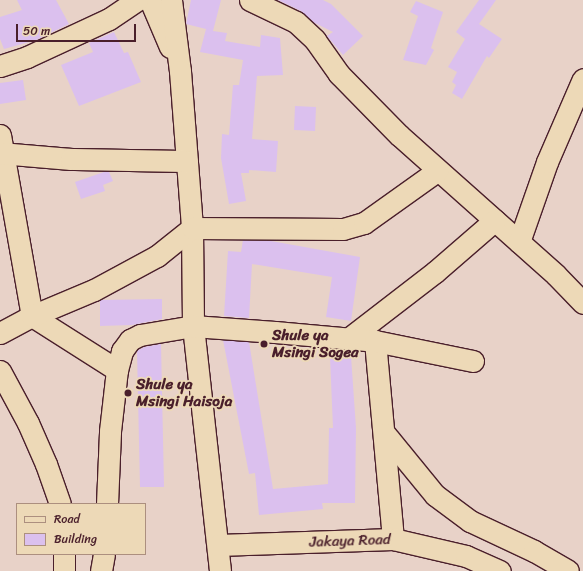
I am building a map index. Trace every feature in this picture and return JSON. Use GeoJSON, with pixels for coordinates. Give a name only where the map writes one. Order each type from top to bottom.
{"type":"FeatureCollection","features":[{"type":"Feature","properties":{"kind":"street"},"geometry":{"type":"LineString","coordinates":[[0,66],[27,57],[109,19],[137,0]]}},
{"type":"Feature","properties":{"kind":"street"},"geometry":{"type":"LineString","coordinates":[[150,0],[180,71]]}},
{"type":"Feature","properties":{"kind":"street"},"geometry":{"type":"LineString","coordinates":[[170,0],[180,71],[188,161],[192,228],[193,326],[220,571]]}},
{"type":"Feature","properties":{"kind":"street"},"geometry":{"type":"LineString","coordinates":[[250,0],[296,22],[314,40],[338,74],[437,171],[495,220],[583,303]]}},
{"type":"Feature","properties":{"kind":"street"},"geometry":{"type":"LineString","coordinates":[[519,242],[547,162],[583,79]]}},
{"type":"Feature","properties":{"kind":"street"},"geometry":{"type":"LineString","coordinates":[[117,370],[32,316],[1,147],[71,159],[188,161]]}},
{"type":"Feature","properties":{"kind":"street"},"geometry":{"type":"LineString","coordinates":[[0,334],[32,316],[94,290],[157,256],[192,228],[343,229],[364,223],[437,171]]}},
{"type":"Feature","properties":{"kind":"street"},"geometry":{"type":"LineString","coordinates":[[348,339],[435,272],[495,220]]}},
{"type":"Feature","properties":{"kind":"street"},"geometry":{"type":"LineString","coordinates":[[107,503],[110,431],[117,370],[122,351],[130,340],[146,333],[193,326],[348,339],[375,342],[473,361]]}},
{"type":"Feature","properties":{"kind":"street"},"geometry":{"type":"LineString","coordinates":[[375,342],[385,434],[393,539]]}},
{"type":"Feature","properties":{"kind":"street"},"geometry":{"type":"LineString","coordinates":[[0,371],[34,436],[60,503]]}},
{"type":"Feature","properties":{"kind":"street"},"geometry":{"type":"LineString","coordinates":[[385,434],[435,495],[470,521],[528,548],[568,571]]}},
{"type":"Feature","properties":{"kind":"street","name":"Jakaya Road"},"geometry":{"type":"LineString","coordinates":[[218,545],[393,539],[466,556],[500,571]]}},
{"type":"Feature","properties":{"kind":"street"},"geometry":{"type":"LineString","coordinates":[[64,555],[64,571]]}},
{"type":"Feature","properties":{"kind":"street"},"geometry":{"type":"LineString","coordinates":[[101,571],[104,555]]}},
{"type":"Feature","properties":{"kind":"building"},"geometry":{"type":"Polygon","coordinates":[[[17,0],[56,0],[69,24],[36,40],[4,49],[0,39],[0,17],[22,10],[17,0]]]}},
{"type":"Feature","properties":{"kind":"building"},"geometry":{"type":"Polygon","coordinates":[[[191,0],[221,0],[213,31],[227,33],[225,41],[260,47],[261,35],[280,38],[283,75],[257,76],[252,139],[278,141],[276,172],[249,170],[249,173],[241,173],[246,201],[229,204],[221,158],[222,134],[229,135],[233,85],[239,85],[243,60],[200,52],[206,29],[186,24],[191,0]]]}},
{"type":"Feature","properties":{"kind":"building"},"geometry":{"type":"Polygon","coordinates":[[[278,0],[323,0],[331,4],[363,36],[343,55],[327,36],[333,32],[313,22],[301,11],[278,0]]]}},
{"type":"Feature","properties":{"kind":"building"},"geometry":{"type":"Polygon","coordinates":[[[479,0],[496,0],[479,24],[502,39],[489,58],[487,56],[462,99],[452,93],[456,85],[452,82],[457,72],[448,67],[465,39],[456,32],[479,0]]]}},
{"type":"Feature","properties":{"kind":"building"},"geometry":{"type":"Polygon","coordinates":[[[416,1],[443,12],[431,48],[434,50],[426,65],[403,60],[418,16],[410,12],[416,1]]]}},
{"type":"Feature","properties":{"kind":"building"},"geometry":{"type":"Polygon","coordinates":[[[114,32],[124,53],[128,52],[141,82],[79,106],[61,65],[93,52],[89,43],[114,32]]]}},
{"type":"Feature","properties":{"kind":"building"},"geometry":{"type":"Polygon","coordinates":[[[23,80],[26,100],[0,104],[0,83],[23,80]]]}},
{"type":"Feature","properties":{"kind":"building"},"geometry":{"type":"Polygon","coordinates":[[[295,106],[316,107],[315,131],[294,130],[295,106]]]}},
{"type":"Feature","properties":{"kind":"building"},"geometry":{"type":"Polygon","coordinates":[[[104,172],[109,172],[113,181],[103,185],[105,191],[81,199],[75,182],[104,172]]]}},
{"type":"Feature","properties":{"kind":"building"},"geometry":{"type":"Polygon","coordinates":[[[243,240],[271,241],[360,257],[351,321],[326,317],[332,277],[252,264],[249,318],[224,316],[228,251],[241,252],[243,240]]]}},
{"type":"Feature","properties":{"kind":"building"},"geometry":{"type":"Polygon","coordinates":[[[162,299],[162,319],[132,325],[100,326],[100,300],[162,299]]]}},
{"type":"Feature","properties":{"kind":"building"},"geometry":{"type":"Polygon","coordinates":[[[223,340],[249,342],[273,489],[328,484],[329,428],[333,428],[330,357],[351,356],[356,428],[355,503],[322,503],[323,509],[259,515],[255,473],[249,474],[223,340]]]}},
{"type":"Feature","properties":{"kind":"building"},"geometry":{"type":"Polygon","coordinates":[[[161,344],[164,487],[140,487],[137,351],[144,347],[161,344]]]}},
{"type":"Feature","properties":{"kind":"place","name":"Shule ya Msingi Sogea"},"geometry":{"type":"Point","coordinates":[264,344]}},
{"type":"Feature","properties":{"kind":"place","name":"Shule ya Msingi Haisoja"},"geometry":{"type":"Point","coordinates":[128,393]}}]}
